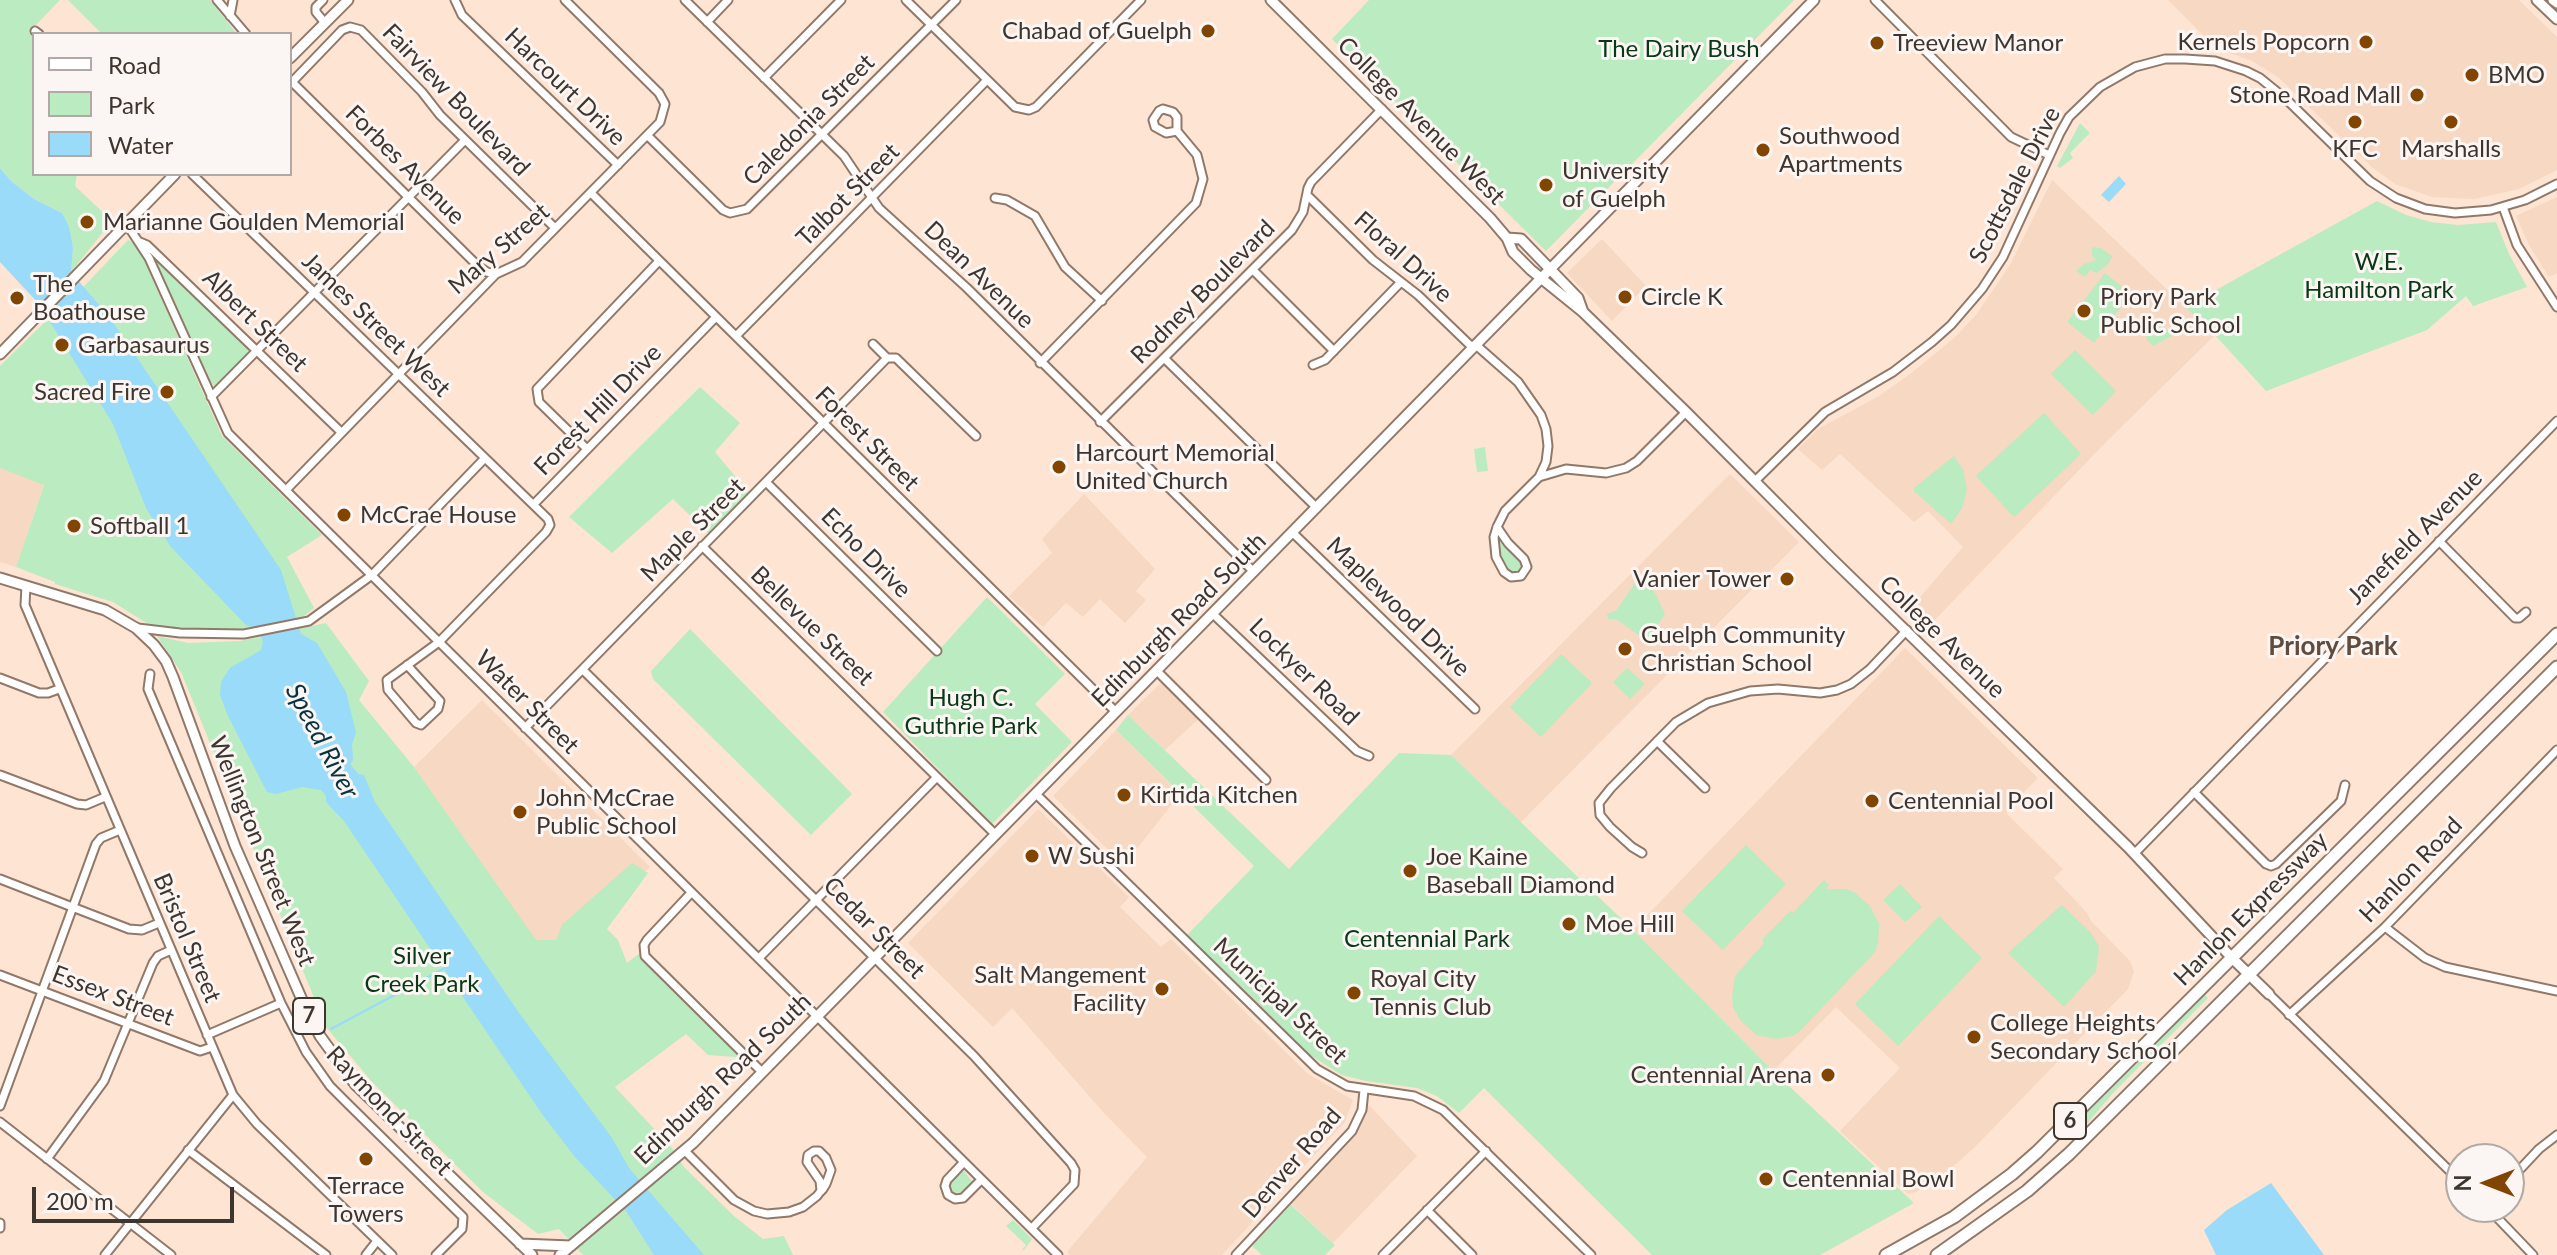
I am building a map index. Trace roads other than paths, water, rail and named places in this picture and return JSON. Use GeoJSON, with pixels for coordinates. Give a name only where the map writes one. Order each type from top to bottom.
{"type":"FeatureCollection","features":[{"type":"Feature","properties":{"kind":"highway","name":"Hanlon Expressway"},"geometry":{"type":"LineString","coordinates":[[1886,1255],[1954,1217],[2012,1174],[2062,1129],[2557,634]]}},
{"type":"Feature","properties":{"kind":"highway","name":"Hanlon Expressway"},"geometry":{"type":"LineString","coordinates":[[1937,1255],[2027,1191],[2069,1154],[2557,667]]}},
{"type":"Feature","properties":{"kind":"main road"},"geometry":{"type":"LineString","coordinates":[[292,56],[348,0]]}},
{"type":"Feature","properties":{"kind":"main road","name":"College Avenue West"},"geometry":{"type":"LineString","coordinates":[[1271,0],[1507,238],[1513,252],[1583,312]]}},
{"type":"Feature","properties":{"kind":"main road","name":"Edinburgh Road South"},"geometry":{"type":"LineString","coordinates":[[560,1255],[571,1250],[617,1205],[693,1143],[1814,0]]}},
{"type":"Feature","properties":{"kind":"main road"},"geometry":{"type":"LineString","coordinates":[[2537,0],[2557,19]]}},
{"type":"Feature","properties":{"kind":"main road"},"geometry":{"type":"LineString","coordinates":[[0,354],[173,176]]}},
{"type":"Feature","properties":{"kind":"main road","name":"College Avenue West"},"geometry":{"type":"LineString","coordinates":[[1507,238],[1521,239],[1578,298],[1583,312]]}},
{"type":"Feature","properties":{"kind":"main road","name":"College Avenue"},"geometry":{"type":"LineString","coordinates":[[1583,312],[2134,854],[2269,994]]}},
{"type":"Feature","properties":{"kind":"main road","name":"Wellington Street West"},"geometry":{"type":"LineString","coordinates":[[0,578],[105,610],[136,628],[160,653],[173,677],[235,846],[320,1036],[355,1084],[532,1255]]}},
{"type":"Feature","properties":{"kind":"main road"},"geometry":{"type":"LineString","coordinates":[[521,1255],[520,1244],[571,1250]]}},
{"type":"Feature","properties":{"kind":"street"},"geometry":{"type":"LineString","coordinates":[[217,0],[244,32]]}},
{"type":"Feature","properties":{"kind":"street"},"geometry":{"type":"LineString","coordinates":[[230,16],[233,0]]}},
{"type":"Feature","properties":{"kind":"street"},"geometry":{"type":"LineString","coordinates":[[323,0],[316,7],[316,12],[325,23]]}},
{"type":"Feature","properties":{"kind":"street","name":"Harcourt Drive"},"geometry":{"type":"LineString","coordinates":[[455,0],[462,15],[618,165]]}},
{"type":"Feature","properties":{"kind":"street","name":"Mary Street"},"geometry":{"type":"LineString","coordinates":[[286,490],[496,274],[522,262],[660,122],[665,104],[659,93],[565,0]]}},
{"type":"Feature","properties":{"kind":"street","name":"Dean Avenue"},"geometry":{"type":"LineString","coordinates":[[685,0],[844,156],[872,199],[891,220],[967,288],[1254,572]]}},
{"type":"Feature","properties":{"kind":"street"},"geometry":{"type":"LineString","coordinates":[[707,22],[728,0]]}},
{"type":"Feature","properties":{"kind":"street"},"geometry":{"type":"LineString","coordinates":[[764,78],[841,0]]}},
{"type":"Feature","properties":{"kind":"street"},"geometry":{"type":"LineString","coordinates":[[906,0],[1015,107],[1029,110],[1036,107],[1141,0]]}},
{"type":"Feature","properties":{"kind":"street","name":"Caledonia Street"},"geometry":{"type":"LineString","coordinates":[[648,136],[723,210],[730,213],[747,209],[956,0]]}},
{"type":"Feature","properties":{"kind":"street"},"geometry":{"type":"LineString","coordinates":[[1875,0],[2011,137],[2049,155]]}},
{"type":"Feature","properties":{"kind":"street","name":"Fairview Boulevard"},"geometry":{"type":"LineString","coordinates":[[292,80],[342,30],[356,27],[555,228]]}},
{"type":"Feature","properties":{"kind":"street","name":"Scottsdale Drive"},"geometry":{"type":"LineString","coordinates":[[1755,481],[1825,412],[1915,357],[1951,325],[1996,269],[2069,117],[2107,82],[2135,67],[2165,59],[2215,61],[2246,71],[2277,91],[2370,181],[2412,205],[2440,212],[2467,213],[2503,207],[2557,184]]}},
{"type":"Feature","properties":{"kind":"street","name":"Talbot Street"},"geometry":{"type":"LineString","coordinates":[[736,336],[987,80]]}},
{"type":"Feature","properties":{"kind":"street","name":"Forbes Avenue"},"geometry":{"type":"LineString","coordinates":[[292,82],[478,266],[496,274]]}},
{"type":"Feature","properties":{"kind":"street","name":"Rodney Boulevard"},"geometry":{"type":"LineString","coordinates":[[1100,422],[1292,230],[1303,212],[1311,182],[1382,109]]}},
{"type":"Feature","properties":{"kind":"street"},"geometry":{"type":"LineString","coordinates":[[1040,363],[1196,203],[1201,192],[1202,168],[1192,147],[1177,131]]}},
{"type":"Feature","properties":{"kind":"street"},"geometry":{"type":"LineString","coordinates":[[211,397],[465,140]]}},
{"type":"Feature","properties":{"kind":"street","name":"James Street West"},"geometry":{"type":"LineString","coordinates":[[194,176],[534,504]]}},
{"type":"Feature","properties":{"kind":"street","name":"Forest Street"},"geometry":{"type":"LineString","coordinates":[[591,193],[1116,712]]}},
{"type":"Feature","properties":{"kind":"street","name":"Floral Drive"},"geometry":{"type":"LineString","coordinates":[[1307,195],[1373,260],[1518,382],[1541,415],[1548,446],[1546,462],[1539,477]]}},
{"type":"Feature","properties":{"kind":"street"},"geometry":{"type":"LineString","coordinates":[[995,198],[1007,200],[1035,216],[1065,267],[1102,301]]}},
{"type":"Feature","properties":{"kind":"street"},"geometry":{"type":"LineString","coordinates":[[2503,207],[2523,255],[2557,307]]}},
{"type":"Feature","properties":{"kind":"street","name":"Water Street"},"geometry":{"type":"LineString","coordinates":[[126,225],[149,258],[228,433],[1058,1255]]}},
{"type":"Feature","properties":{"kind":"street","name":"Albert Street"},"geometry":{"type":"LineString","coordinates":[[139,242],[147,245],[341,432]]}},
{"type":"Feature","properties":{"kind":"street"},"geometry":{"type":"LineString","coordinates":[[587,449],[539,402],[537,389],[659,261]]}},
{"type":"Feature","properties":{"kind":"street"},"geometry":{"type":"LineString","coordinates":[[1253,270],[1334,351]]}},
{"type":"Feature","properties":{"kind":"street"},"geometry":{"type":"LineString","coordinates":[[1313,365],[1325,360],[1401,282]]}},
{"type":"Feature","properties":{"kind":"street","name":"Forest Hill Drive"},"geometry":{"type":"LineString","coordinates":[[407,665],[440,701],[438,709],[421,725],[416,723],[386,684],[389,677],[439,642],[546,532],[550,525],[548,519],[534,504],[716,317]]}},
{"type":"Feature","properties":{"kind":"street"},"geometry":{"type":"LineString","coordinates":[[873,344],[887,358],[896,358],[976,436]]}},
{"type":"Feature","properties":{"kind":"street","name":"Maple Street"},"geometry":{"type":"LineString","coordinates":[[525,728],[887,358]]}},
{"type":"Feature","properties":{"kind":"street"},"geometry":{"type":"LineString","coordinates":[[1165,359],[1317,508]]}},
{"type":"Feature","properties":{"kind":"street"},"geometry":{"type":"LineString","coordinates":[[1497,527],[1526,562],[1526,571],[1521,576],[1508,575],[1499,564],[1494,549],[1497,527],[1505,511],[1539,477],[1560,470],[1600,473],[1626,468],[1686,412]]}},
{"type":"Feature","properties":{"kind":"street","name":"Janefield Avenue"},"geometry":{"type":"LineString","coordinates":[[2134,854],[2557,421]]}},
{"type":"Feature","properties":{"kind":"street"},"geometry":{"type":"LineString","coordinates":[[136,628],[228,635],[297,625],[314,618],[372,575],[485,458]]}},
{"type":"Feature","properties":{"kind":"street","name":"Echo Drive"},"geometry":{"type":"LineString","coordinates":[[767,483],[937,651]]}},
{"type":"Feature","properties":{"kind":"street","name":"Maplewood Drive"},"geometry":{"type":"LineString","coordinates":[[1293,533],[1475,709]]}},
{"type":"Feature","properties":{"kind":"street"},"geometry":{"type":"LineString","coordinates":[[2439,541],[2515,618],[2526,612]]}},
{"type":"Feature","properties":{"kind":"street","name":"Bellevue Street"},"geometry":{"type":"LineString","coordinates":[[702,546],[996,835]]}},
{"type":"Feature","properties":{"kind":"street","name":"Bristol Street"},"geometry":{"type":"LineString","coordinates":[[26,586],[25,605],[59,689],[233,1095],[254,1122],[392,1255]]}},
{"type":"Feature","properties":{"kind":"street","name":"Lockyer Road"},"geometry":{"type":"LineString","coordinates":[[1213,614],[1357,751],[1369,756]]}},
{"type":"Feature","properties":{"kind":"street"},"geometry":{"type":"LineString","coordinates":[[1642,853],[1610,827],[1600,815],[1599,805],[1601,799],[1686,714],[1728,696],[1768,689],[1820,693],[1844,687],[1870,669],[1907,630]]}},
{"type":"Feature","properties":{"kind":"street","name":"Cedar Street"},"geometry":{"type":"LineString","coordinates":[[583,670],[976,1059],[1073,1166],[1075,1180],[1069,1191],[1032,1228]]}},
{"type":"Feature","properties":{"kind":"street"},"geometry":{"type":"LineString","coordinates":[[1157,671],[1266,780]]}},
{"type":"Feature","properties":{"kind":"street","name":"Raymond Street"},"geometry":{"type":"LineString","coordinates":[[150,674],[148,691],[281,1003],[306,1052],[330,1086],[463,1217],[462,1229],[436,1255]]}},
{"type":"Feature","properties":{"kind":"street"},"geometry":{"type":"LineString","coordinates":[[0,678],[38,693],[59,689]]}},
{"type":"Feature","properties":{"kind":"street"},"geometry":{"type":"LineString","coordinates":[[1657,741],[1705,788]]}},
{"type":"Feature","properties":{"kind":"street","name":"Hanlon Road"},"geometry":{"type":"LineString","coordinates":[[2289,1015],[2385,927],[2556,753]]}},
{"type":"Feature","properties":{"kind":"street"},"geometry":{"type":"LineString","coordinates":[[0,775],[82,805],[105,797]]}},
{"type":"Feature","properties":{"kind":"street"},"geometry":{"type":"LineString","coordinates":[[759,958],[937,777]]}},
{"type":"Feature","properties":{"kind":"street"},"geometry":{"type":"LineString","coordinates":[[2194,792],[2271,866],[2341,801],[2345,785]]}},
{"type":"Feature","properties":{"kind":"street","name":"Municipal Street"},"geometry":{"type":"LineString","coordinates":[[1036,794],[1299,1052],[1331,1078],[1364,1090],[1400,1093],[1425,1100],[1451,1116],[1591,1255]]}},
{"type":"Feature","properties":{"kind":"street"},"geometry":{"type":"LineString","coordinates":[[0,1106],[96,844],[101,838],[120,830]]}},
{"type":"Feature","properties":{"kind":"street"},"geometry":{"type":"LineString","coordinates":[[0,879],[133,930],[159,923]]}},
{"type":"Feature","properties":{"kind":"street"},"geometry":{"type":"LineString","coordinates":[[691,893],[647,940],[645,956],[762,1072]]}},
{"type":"Feature","properties":{"kind":"street"},"geometry":{"type":"LineString","coordinates":[[2385,927],[2425,958],[2445,967],[2557,991]]}},
{"type":"Feature","properties":{"kind":"street"},"geometry":{"type":"LineString","coordinates":[[47,1159],[104,1081],[153,963],[158,956],[171,950]]}},
{"type":"Feature","properties":{"kind":"street","name":"Essex Street"},"geometry":{"type":"LineString","coordinates":[[0,975],[200,1051],[212,1047]]}},
{"type":"Feature","properties":{"kind":"street"},"geometry":{"type":"LineString","coordinates":[[2269,994],[2445,1166]]}},
{"type":"Feature","properties":{"kind":"street"},"geometry":{"type":"LineString","coordinates":[[207,1035],[281,1003]]}},
{"type":"Feature","properties":{"kind":"street","name":"Denver Road"},"geometry":{"type":"LineString","coordinates":[[1236,1255],[1352,1131],[1362,1110],[1364,1090]]}},
{"type":"Feature","properties":{"kind":"street"},"geometry":{"type":"LineString","coordinates":[[105,1255],[233,1095]]}},
{"type":"Feature","properties":{"kind":"street"},"geometry":{"type":"LineString","coordinates":[[0,1122],[171,1255]]}},
{"type":"Feature","properties":{"kind":"street"},"geometry":{"type":"LineString","coordinates":[[2525,1164],[2557,1135]]}},
{"type":"Feature","properties":{"kind":"street"},"geometry":{"type":"LineString","coordinates":[[188,1150],[326,1255]]}},
{"type":"Feature","properties":{"kind":"street"},"geometry":{"type":"LineString","coordinates":[[684,1150],[734,1200],[754,1211],[767,1214],[789,1212],[808,1204],[821,1191],[831,1167],[822,1153],[814,1151],[808,1155],[807,1162],[820,1181],[821,1191]]}},
{"type":"Feature","properties":{"kind":"street"},"geometry":{"type":"LineString","coordinates":[[1383,1255],[1486,1151]]}},
{"type":"Feature","properties":{"kind":"street"},"geometry":{"type":"LineString","coordinates":[[964,1162],[947,1179],[945,1186],[948,1195],[955,1199],[963,1198],[981,1180]]}},
{"type":"Feature","properties":{"kind":"street"},"geometry":{"type":"LineString","coordinates":[[1427,1210],[1472,1255]]}},
{"type":"Feature","properties":{"kind":"street"},"geometry":{"type":"LineString","coordinates":[[2502,1223],[2533,1255]]}},
{"type":"Feature","properties":{"kind":"street"},"geometry":{"type":"LineString","coordinates":[[366,1255],[377,1241]]}},
{"type":"Feature","properties":{"kind":"street"},"geometry":{"type":"LineString","coordinates":[[1244,1248],[1250,1255]]}},
{"type":"Feature","properties":{"kind":"water","name":"Speed River"},"geometry":{"type":"Polygon","coordinates":[[[0,168],[34,199],[62,213],[69,227],[73,248],[71,272],[110,318],[281,570],[301,634],[317,643],[346,692],[356,733],[350,764],[358,774],[364,775],[375,802],[519,1013],[612,1138],[629,1168],[704,1255],[654,1255],[626,1211],[575,1157],[542,1114],[344,821],[326,802],[321,790],[302,787],[276,794],[267,792],[220,695],[221,682],[230,668],[261,650],[263,642],[258,629],[246,625],[171,547],[146,508],[113,424],[39,304],[0,262],[0,168]]]}},
{"type":"Feature","properties":{"kind":"water"},"geometry":{"type":"Polygon","coordinates":[[[2119,176],[2126,184],[2109,202],[2101,195],[2119,176]]]}},
{"type":"Feature","properties":{"kind":"water"},"geometry":{"type":"Polygon","coordinates":[[[2271,1183],[2324,1255],[2216,1255],[2204,1230],[2227,1210],[2271,1183]]]}},
{"type":"Feature","properties":{"kind":"waterway"},"geometry":{"type":"LineString","coordinates":[[331,1029],[443,969]]}},
{"type":"Feature","properties":{"kind":"place","name":"Chabad of Guelph"},"geometry":{"type":"Point","coordinates":[1208,31]}},
{"type":"Feature","properties":{"kind":"place","name":"Kernels Popcorn"},"geometry":{"type":"Point","coordinates":[2366,42]}},
{"type":"Feature","properties":{"kind":"place","name":"Treeview Manor"},"geometry":{"type":"Point","coordinates":[1877,43]}},
{"type":"Feature","properties":{"kind":"place","name":"BMO"},"geometry":{"type":"Point","coordinates":[2472,75]}},
{"type":"Feature","properties":{"kind":"place","name":"Stone Road Mall"},"geometry":{"type":"Point","coordinates":[2417,95]}},
{"type":"Feature","properties":{"kind":"place","name":"KFC"},"geometry":{"type":"Point","coordinates":[2355,122]}},
{"type":"Feature","properties":{"kind":"place","name":"Marshalls"},"geometry":{"type":"Point","coordinates":[2451,122]}},
{"type":"Feature","properties":{"kind":"place","name":"Southwood Apartments"},"geometry":{"type":"Point","coordinates":[1763,150]}},
{"type":"Feature","properties":{"kind":"place","name":"University of Guelph"},"geometry":{"type":"Point","coordinates":[1546,185]}},
{"type":"Feature","properties":{"kind":"place","name":"Marianne Goulden Memorial"},"geometry":{"type":"Point","coordinates":[87,222]}},
{"type":"Feature","properties":{"kind":"place","name":"Circle K"},"geometry":{"type":"Point","coordinates":[1625,297]}},
{"type":"Feature","properties":{"kind":"place","name":"The Boathouse"},"geometry":{"type":"Point","coordinates":[17,298]}},
{"type":"Feature","properties":{"kind":"place","name":"Priory Park Public School"},"geometry":{"type":"Point","coordinates":[2084,311]}},
{"type":"Feature","properties":{"kind":"place","name":"Garbasaurus"},"geometry":{"type":"Point","coordinates":[62,345]}},
{"type":"Feature","properties":{"kind":"place","name":"Sacred Fire"},"geometry":{"type":"Point","coordinates":[167,392]}},
{"type":"Feature","properties":{"kind":"place","name":"Harcourt Memorial United Church"},"geometry":{"type":"Point","coordinates":[1059,467]}},
{"type":"Feature","properties":{"kind":"place","name":"McCrae House"},"geometry":{"type":"Point","coordinates":[344,515]}},
{"type":"Feature","properties":{"kind":"place","name":"Softball 1"},"geometry":{"type":"Point","coordinates":[74,526]}},
{"type":"Feature","properties":{"kind":"place","name":"Vanier Tower"},"geometry":{"type":"Point","coordinates":[1787,579]}},
{"type":"Feature","properties":{"kind":"place","name":"Guelph Community Christian School"},"geometry":{"type":"Point","coordinates":[1625,649]}},
{"type":"Feature","properties":{"kind":"place","name":"Kirtida Kitchen"},"geometry":{"type":"Point","coordinates":[1124,795]}},
{"type":"Feature","properties":{"kind":"place","name":"Centennial Pool"},"geometry":{"type":"Point","coordinates":[1872,801]}},
{"type":"Feature","properties":{"kind":"place","name":"John McCrae Public School"},"geometry":{"type":"Point","coordinates":[520,812]}},
{"type":"Feature","properties":{"kind":"place","name":"W Sushi"},"geometry":{"type":"Point","coordinates":[1032,856]}},
{"type":"Feature","properties":{"kind":"place","name":"Joe Kaine Baseball Diamond"},"geometry":{"type":"Point","coordinates":[1410,871]}},
{"type":"Feature","properties":{"kind":"place","name":"Moe Hill"},"geometry":{"type":"Point","coordinates":[1569,924]}},
{"type":"Feature","properties":{"kind":"place","name":"Salt Mangement Facility"},"geometry":{"type":"Point","coordinates":[1162,989]}},
{"type":"Feature","properties":{"kind":"place","name":"Royal City Tennis Club"},"geometry":{"type":"Point","coordinates":[1354,993]}},
{"type":"Feature","properties":{"kind":"place","name":"College Heights Secondary School"},"geometry":{"type":"Point","coordinates":[1974,1037]}},
{"type":"Feature","properties":{"kind":"place","name":"Centennial Arena"},"geometry":{"type":"Point","coordinates":[1828,1075]}},
{"type":"Feature","properties":{"kind":"place","name":"Terrace Towers"},"geometry":{"type":"Point","coordinates":[366,1159]}},
{"type":"Feature","properties":{"kind":"place","name":"Centennial Bowl"},"geometry":{"type":"Point","coordinates":[1766,1179]}},
{"type":"Feature","properties":{"kind":"district","name":"Priory Park"},"geometry":{"type":"Point","coordinates":[2333,647]}},
{"type":"Feature","properties":{"kind":"park label","name":"The Dairy Bush"},"geometry":{"type":"Point","coordinates":[1679,49]}},
{"type":"Feature","properties":{"kind":"park label","name":"W.E. Hamilton Park"},"geometry":{"type":"Point","coordinates":[2379,276]}},
{"type":"Feature","properties":{"kind":"park label","name":"Hugh C. Guthrie Park"},"geometry":{"type":"Point","coordinates":[971,712]}},
{"type":"Feature","properties":{"kind":"park label","name":"Centennial Park"},"geometry":{"type":"Point","coordinates":[1427,939]}},
{"type":"Feature","properties":{"kind":"park label","name":"Silver Creek Park"},"geometry":{"type":"Point","coordinates":[422,970]}}]}
